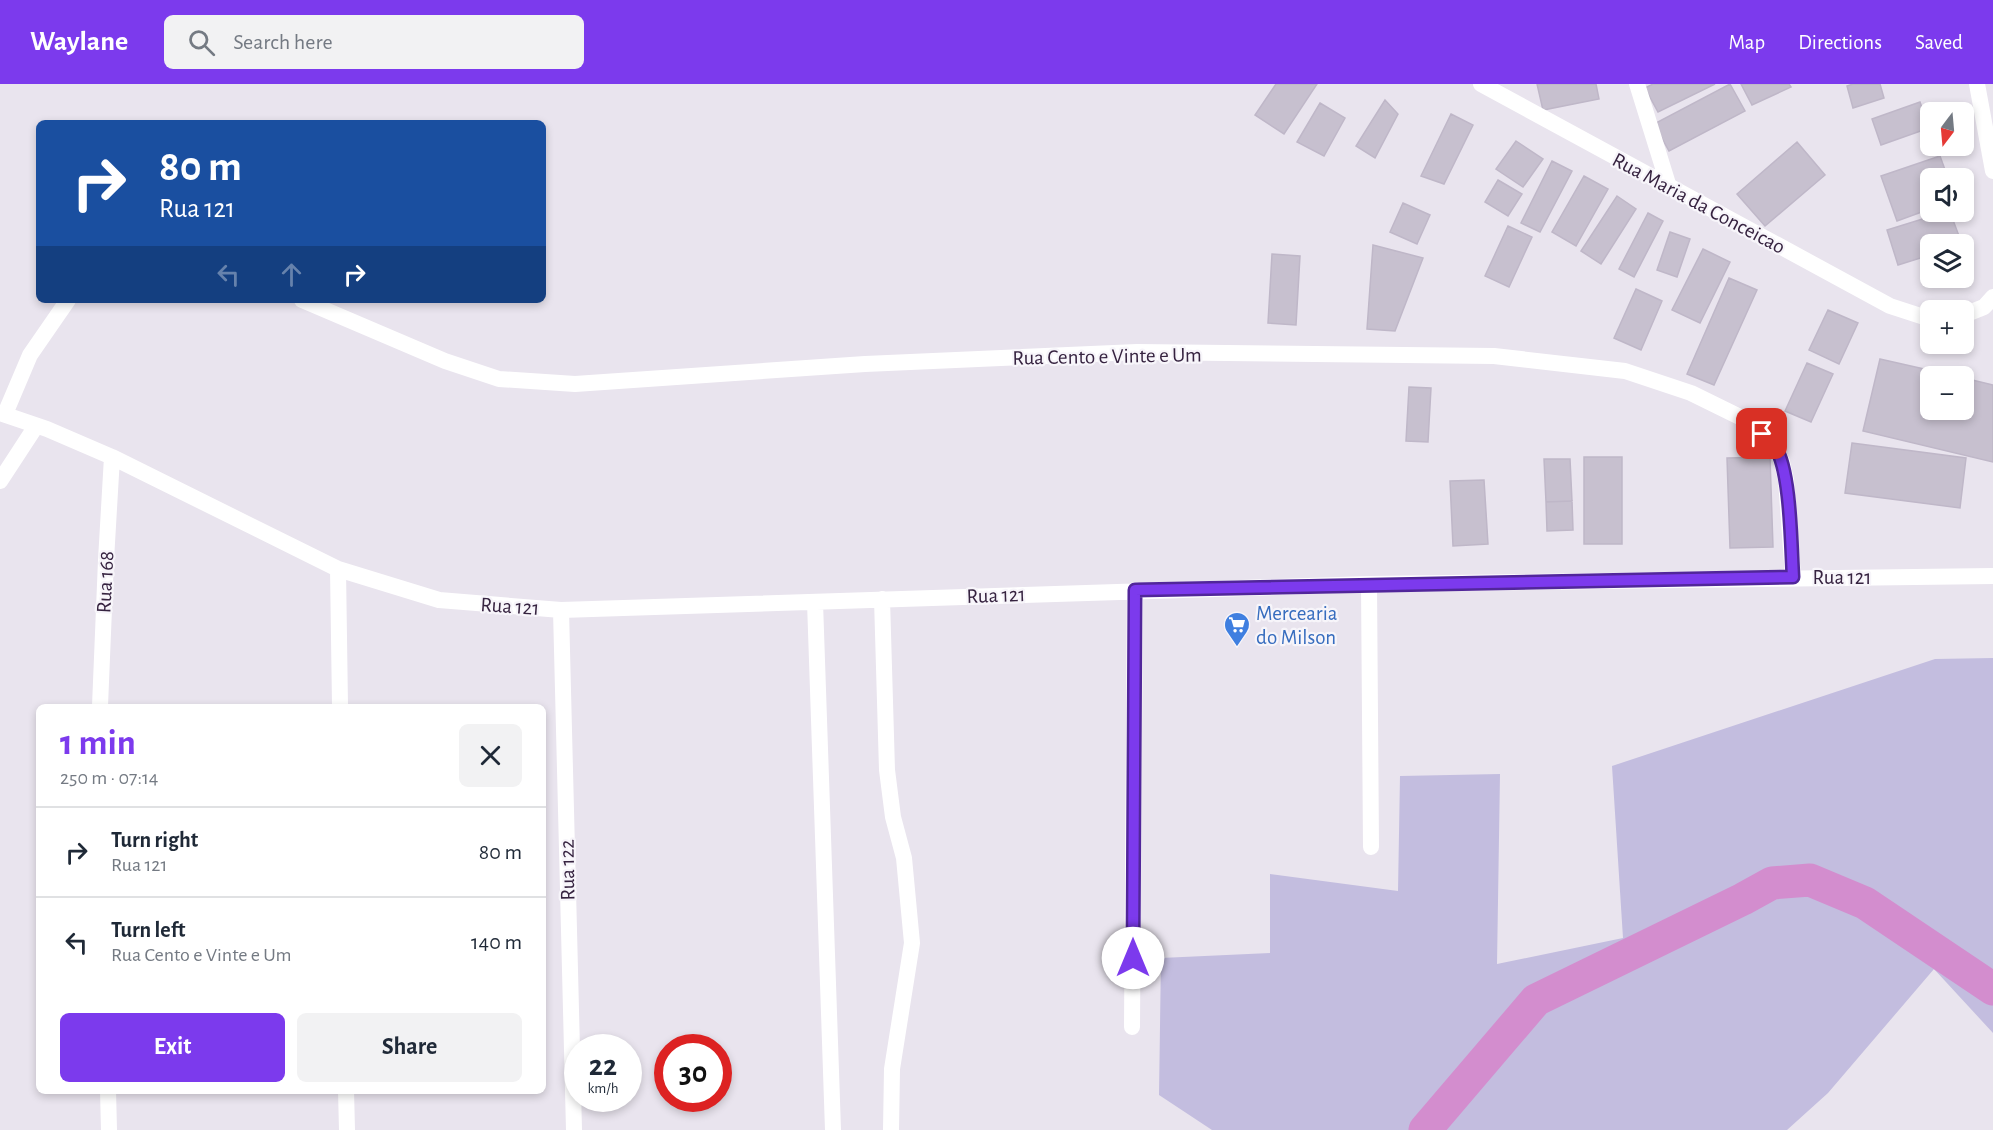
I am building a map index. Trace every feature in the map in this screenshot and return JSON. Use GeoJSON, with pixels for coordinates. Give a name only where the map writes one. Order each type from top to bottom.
{"type":"FeatureCollection","features":[{"type":"Feature","properties":{"kind":"street","name":"Rua Maria da Conceicao"},"geometry":{"type":"LineString","coordinates":[[1481,84],[1890,306],[1920,316]]}},
{"type":"Feature","properties":{"kind":"street"},"geometry":{"type":"LineString","coordinates":[[1637,84],[1669,188]]}},
{"type":"Feature","properties":{"kind":"street"},"geometry":{"type":"LineString","coordinates":[[1977,84],[1993,171]]}},
{"type":"Feature","properties":{"kind":"street"},"geometry":{"type":"LineString","coordinates":[[1974,311],[1984,307],[1993,297]]}},
{"type":"Feature","properties":{"kind":"street"},"geometry":{"type":"LineString","coordinates":[[2,414],[30,355],[66,303]]}},
{"type":"Feature","properties":{"kind":"street","name":"Rua Cento e Vinte e Um"},"geometry":{"type":"LineString","coordinates":[[309,303],[445,361],[499,379],[575,384],[865,364],[1137,352],[1494,356],[1625,371],[1691,393],[1748,421],[1775,447],[1782,462],[1786,480],[1793,577]]}},
{"type":"Feature","properties":{"kind":"street","name":"Rua 121"},"geometry":{"type":"LineString","coordinates":[[2,414],[112,457],[338,569],[439,600],[561,610],[1135,590],[1793,577],[1993,576]]}},
{"type":"Feature","properties":{"kind":"street"},"geometry":{"type":"LineString","coordinates":[[0,481],[36,426]]}},
{"type":"Feature","properties":{"kind":"street","name":"Rua 168"},"geometry":{"type":"LineString","coordinates":[[100,704],[112,457]]}},
{"type":"Feature","properties":{"kind":"street"},"geometry":{"type":"LineString","coordinates":[[338,569],[340,704]]}},
{"type":"Feature","properties":{"kind":"street"},"geometry":{"type":"LineString","coordinates":[[1369,585],[1371,847]]}},
{"type":"Feature","properties":{"kind":"street"},"geometry":{"type":"LineString","coordinates":[[1132,1027],[1135,590]]}},
{"type":"Feature","properties":{"kind":"street"},"geometry":{"type":"LineString","coordinates":[[882,599],[887,770],[893,817],[904,858],[912,943],[892,1069],[891,1130]]}},
{"type":"Feature","properties":{"kind":"street"},"geometry":{"type":"LineString","coordinates":[[814,602],[833,1130]]}},
{"type":"Feature","properties":{"kind":"street","name":"Rua 122"},"geometry":{"type":"LineString","coordinates":[[561,610],[574,1130]]}},
{"type":"Feature","properties":{"kind":"street"},"geometry":{"type":"LineString","coordinates":[[108,1094],[109,1130]]}},
{"type":"Feature","properties":{"kind":"street"},"geometry":{"type":"LineString","coordinates":[[346,1094],[347,1130]]}},
{"type":"Feature","properties":{"kind":"shaded area"},"geometry":{"type":"Polygon","coordinates":[[[1993,658],[1993,1033],[1934,969],[1828,1093],[1787,1130],[1212,1130],[1159,1095],[1161,958],[1270,953],[1270,874],[1398,891],[1400,776],[1500,774],[1497,964],[1623,938],[1612,766],[1935,659],[1993,658]]]}},
{"type":"Feature","properties":{"kind":"building"},"geometry":{"type":"Polygon","coordinates":[[[1276,84],[1317,84],[1284,134],[1255,115],[1276,84]]]}},
{"type":"Feature","properties":{"kind":"building"},"geometry":{"type":"Polygon","coordinates":[[[1537,84],[1596,84],[1599,99],[1543,110],[1537,84]]]}},
{"type":"Feature","properties":{"kind":"building"},"geometry":{"type":"Polygon","coordinates":[[[1653,84],[1715,84],[1658,112],[1645,88],[1653,84]]]}},
{"type":"Feature","properties":{"kind":"building"},"geometry":{"type":"Polygon","coordinates":[[[1730,84],[1745,111],[1669,151],[1654,124],[1730,84]]]}},
{"type":"Feature","properties":{"kind":"building"},"geometry":{"type":"Polygon","coordinates":[[[1741,84],[1789,84],[1791,87],[1752,105],[1741,84]]]}},
{"type":"Feature","properties":{"kind":"building"},"geometry":{"type":"Polygon","coordinates":[[[1880,84],[1884,98],[1853,108],[1847,86],[1880,84]]]}},
{"type":"Feature","properties":{"kind":"building"},"geometry":{"type":"Polygon","coordinates":[[[1385,100],[1398,114],[1375,158],[1356,146],[1385,100]]]}},
{"type":"Feature","properties":{"kind":"building"},"geometry":{"type":"Polygon","coordinates":[[[1920,102],[1920,131],[1881,145],[1872,119],[1920,102]]]}},
{"type":"Feature","properties":{"kind":"building"},"geometry":{"type":"Polygon","coordinates":[[[1320,103],[1345,118],[1324,156],[1297,142],[1320,103]]]}},
{"type":"Feature","properties":{"kind":"building"},"geometry":{"type":"Polygon","coordinates":[[[1451,114],[1473,125],[1444,184],[1421,176],[1451,114]]]}},
{"type":"Feature","properties":{"kind":"building"},"geometry":{"type":"Polygon","coordinates":[[[1516,141],[1543,159],[1523,187],[1496,169],[1516,141]]]}},
{"type":"Feature","properties":{"kind":"building"},"geometry":{"type":"Polygon","coordinates":[[[1797,142],[1825,175],[1765,226],[1737,194],[1797,142]]]}},
{"type":"Feature","properties":{"kind":"building"},"geometry":{"type":"Polygon","coordinates":[[[1940,156],[1944,168],[1920,168],[1920,213],[1897,221],[1881,176],[1940,156]]]}},
{"type":"Feature","properties":{"kind":"building"},"geometry":{"type":"Polygon","coordinates":[[[1552,161],[1572,171],[1540,232],[1521,223],[1552,161]]]}},
{"type":"Feature","properties":{"kind":"building"},"geometry":{"type":"Polygon","coordinates":[[[1584,176],[1608,189],[1576,246],[1552,232],[1584,176]]]}},
{"type":"Feature","properties":{"kind":"building"},"geometry":{"type":"Polygon","coordinates":[[[1498,180],[1522,194],[1508,216],[1485,202],[1498,180]]]}},
{"type":"Feature","properties":{"kind":"building"},"geometry":{"type":"Polygon","coordinates":[[[1617,196],[1636,209],[1601,264],[1581,251],[1617,196]]]}},
{"type":"Feature","properties":{"kind":"building"},"geometry":{"type":"Polygon","coordinates":[[[1403,203],[1430,215],[1417,244],[1390,232],[1403,203]]]}},
{"type":"Feature","properties":{"kind":"building"},"geometry":{"type":"Polygon","coordinates":[[[1648,213],[1663,221],[1634,277],[1619,269],[1648,213]]]}},
{"type":"Feature","properties":{"kind":"building"},"geometry":{"type":"Polygon","coordinates":[[[1920,220],[1920,222],[1954,222],[1958,234],[1920,234],[1920,258],[1898,265],[1887,230],[1920,220]]]}},
{"type":"Feature","properties":{"kind":"building"},"geometry":{"type":"Polygon","coordinates":[[[1508,226],[1532,237],[1509,287],[1485,276],[1508,226]]]}},
{"type":"Feature","properties":{"kind":"building"},"geometry":{"type":"Polygon","coordinates":[[[1670,232],[1690,239],[1677,277],[1657,270],[1670,232]]]}},
{"type":"Feature","properties":{"kind":"building"},"geometry":{"type":"Polygon","coordinates":[[[1373,245],[1423,258],[1395,331],[1367,329],[1373,245]]]}},
{"type":"Feature","properties":{"kind":"building"},"geometry":{"type":"Polygon","coordinates":[[[1703,249],[1730,262],[1700,323],[1672,310],[1703,249]]]}},
{"type":"Feature","properties":{"kind":"building"},"geometry":{"type":"Polygon","coordinates":[[[1272,254],[1300,256],[1296,325],[1268,323],[1272,254]]]}},
{"type":"Feature","properties":{"kind":"building"},"geometry":{"type":"Polygon","coordinates":[[[1729,278],[1757,290],[1714,385],[1687,374],[1729,278]]]}},
{"type":"Feature","properties":{"kind":"building"},"geometry":{"type":"Polygon","coordinates":[[[1636,289],[1662,301],[1641,350],[1614,338],[1636,289]]]}},
{"type":"Feature","properties":{"kind":"building"},"geometry":{"type":"Polygon","coordinates":[[[1828,310],[1858,323],[1839,364],[1809,350],[1828,310]]]}},
{"type":"Feature","properties":{"kind":"building"},"geometry":{"type":"Polygon","coordinates":[[[1880,359],[1920,368],[1920,420],[1974,420],[1974,380],[1993,385],[1993,462],[1863,431],[1880,359]]]}},
{"type":"Feature","properties":{"kind":"building"},"geometry":{"type":"Polygon","coordinates":[[[1807,363],[1833,374],[1811,422],[1785,411],[1807,363]]]}},
{"type":"Feature","properties":{"kind":"building"},"geometry":{"type":"Polygon","coordinates":[[[1409,387],[1431,388],[1428,442],[1406,441],[1409,387]]]}},
{"type":"Feature","properties":{"kind":"building"},"geometry":{"type":"Polygon","coordinates":[[[1852,443],[1966,458],[1960,508],[1845,493],[1852,443]]]}},
{"type":"Feature","properties":{"kind":"building"},"geometry":{"type":"Polygon","coordinates":[[[1584,457],[1622,457],[1622,544],[1584,544],[1584,457]]]}},
{"type":"Feature","properties":{"kind":"building"},"geometry":{"type":"Polygon","coordinates":[[[1770,457],[1773,547],[1730,548],[1727,458],[1770,457]]]}},
{"type":"Feature","properties":{"kind":"building"},"geometry":{"type":"Polygon","coordinates":[[[1544,459],[1570,459],[1572,501],[1546,502],[1544,459]]]}},
{"type":"Feature","properties":{"kind":"building"},"geometry":{"type":"Polygon","coordinates":[[[1484,480],[1488,544],[1453,546],[1450,481],[1484,480]]]}},
{"type":"Feature","properties":{"kind":"building"},"geometry":{"type":"Polygon","coordinates":[[[1572,501],[1573,530],[1547,531],[1546,502],[1572,501]]]}},
{"type":"Feature","properties":{"kind":"waterway"},"geometry":{"type":"LineString","coordinates":[[1425,1130],[1536,1000],[1772,883],[1810,880],[1865,903],[1993,989]]}},
{"type":"Feature","properties":{"kind":"place","name":"Mercearia do Milson"},"geometry":{"type":"Point","coordinates":[1237,648]}},
{"type":"Feature","properties":{"kind":"route"},"geometry":{"type":"LineString","coordinates":[[1133,958],[1135,590],[1793,577],[1786,480],[1782,462],[1775,447],[1762,434]]}}]}
